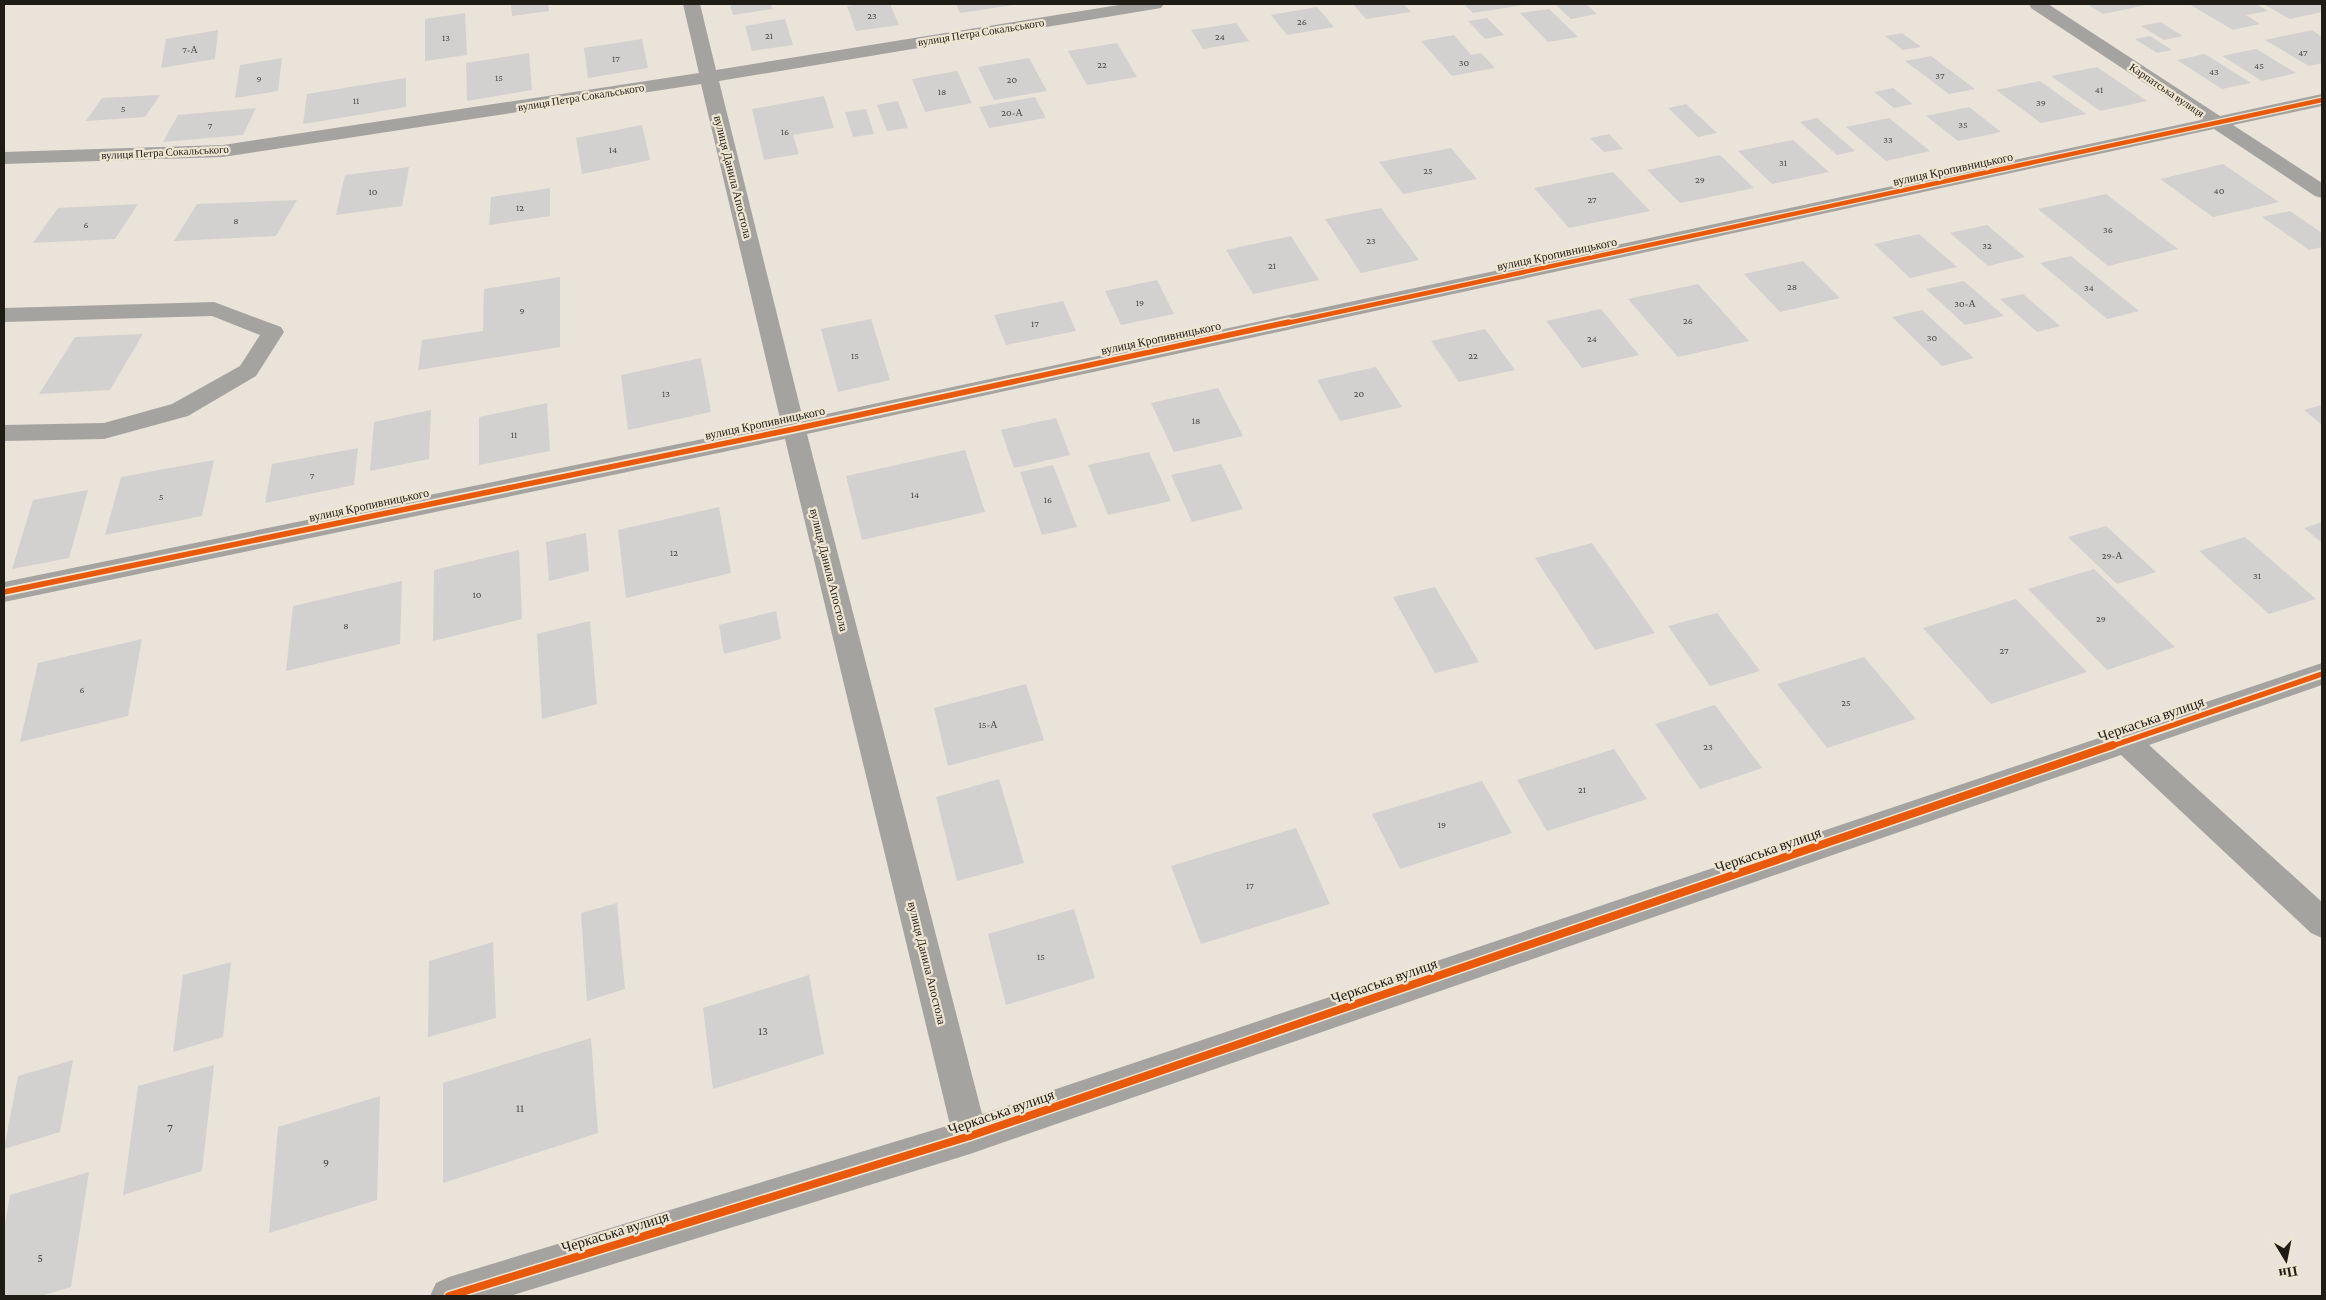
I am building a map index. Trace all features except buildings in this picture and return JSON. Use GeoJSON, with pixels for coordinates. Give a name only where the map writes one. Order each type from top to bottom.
{"type":"FeatureCollection","features":[{"type":"Feature","properties":{"kind":"street","name":"вулиця Данила Апостола"},"geometry":{"type":"LineString","coordinates":[[691,4],[794,429],[970,1136]]}},
{"type":"Feature","properties":{"kind":"street","name":"вулиця Петра Сокальського"},"geometry":{"type":"LineString","coordinates":[[4,158],[223,151],[709,77],[1155,4]]}},
{"type":"Feature","properties":{"kind":"street","name":"Карпатська вулиця"},"geometry":{"type":"LineString","coordinates":[[2037,4],[2322,192]]}},
{"type":"Feature","properties":{"kind":"street","name":"вулиця Кропивницького"},"geometry":{"type":"LineString","coordinates":[[4,592],[794,429],[2218,124],[2322,100]]}},
{"type":"Feature","properties":{"kind":"street"},"geometry":{"type":"LineString","coordinates":[[4,315],[214,309],[272,332],[248,371],[180,410],[104,431],[4,433]]}},
{"type":"Feature","properties":{"kind":"street","name":"Черкаська вулиця"},"geometry":{"type":"LineString","coordinates":[[449,1296],[970,1136],[2322,674]]}},
{"type":"Feature","properties":{"kind":"street"},"geometry":{"type":"LineString","coordinates":[[2125,741],[2322,923]]}},
{"type":"Feature","properties":{"kind":"cycle path"},"geometry":{"type":"LineString","coordinates":[[4,592],[794,429],[2322,100]]}},
{"type":"Feature","properties":{"kind":"cycle path"},"geometry":{"type":"LineString","coordinates":[[449,1296],[970,1136],[2322,674]]}}]}
